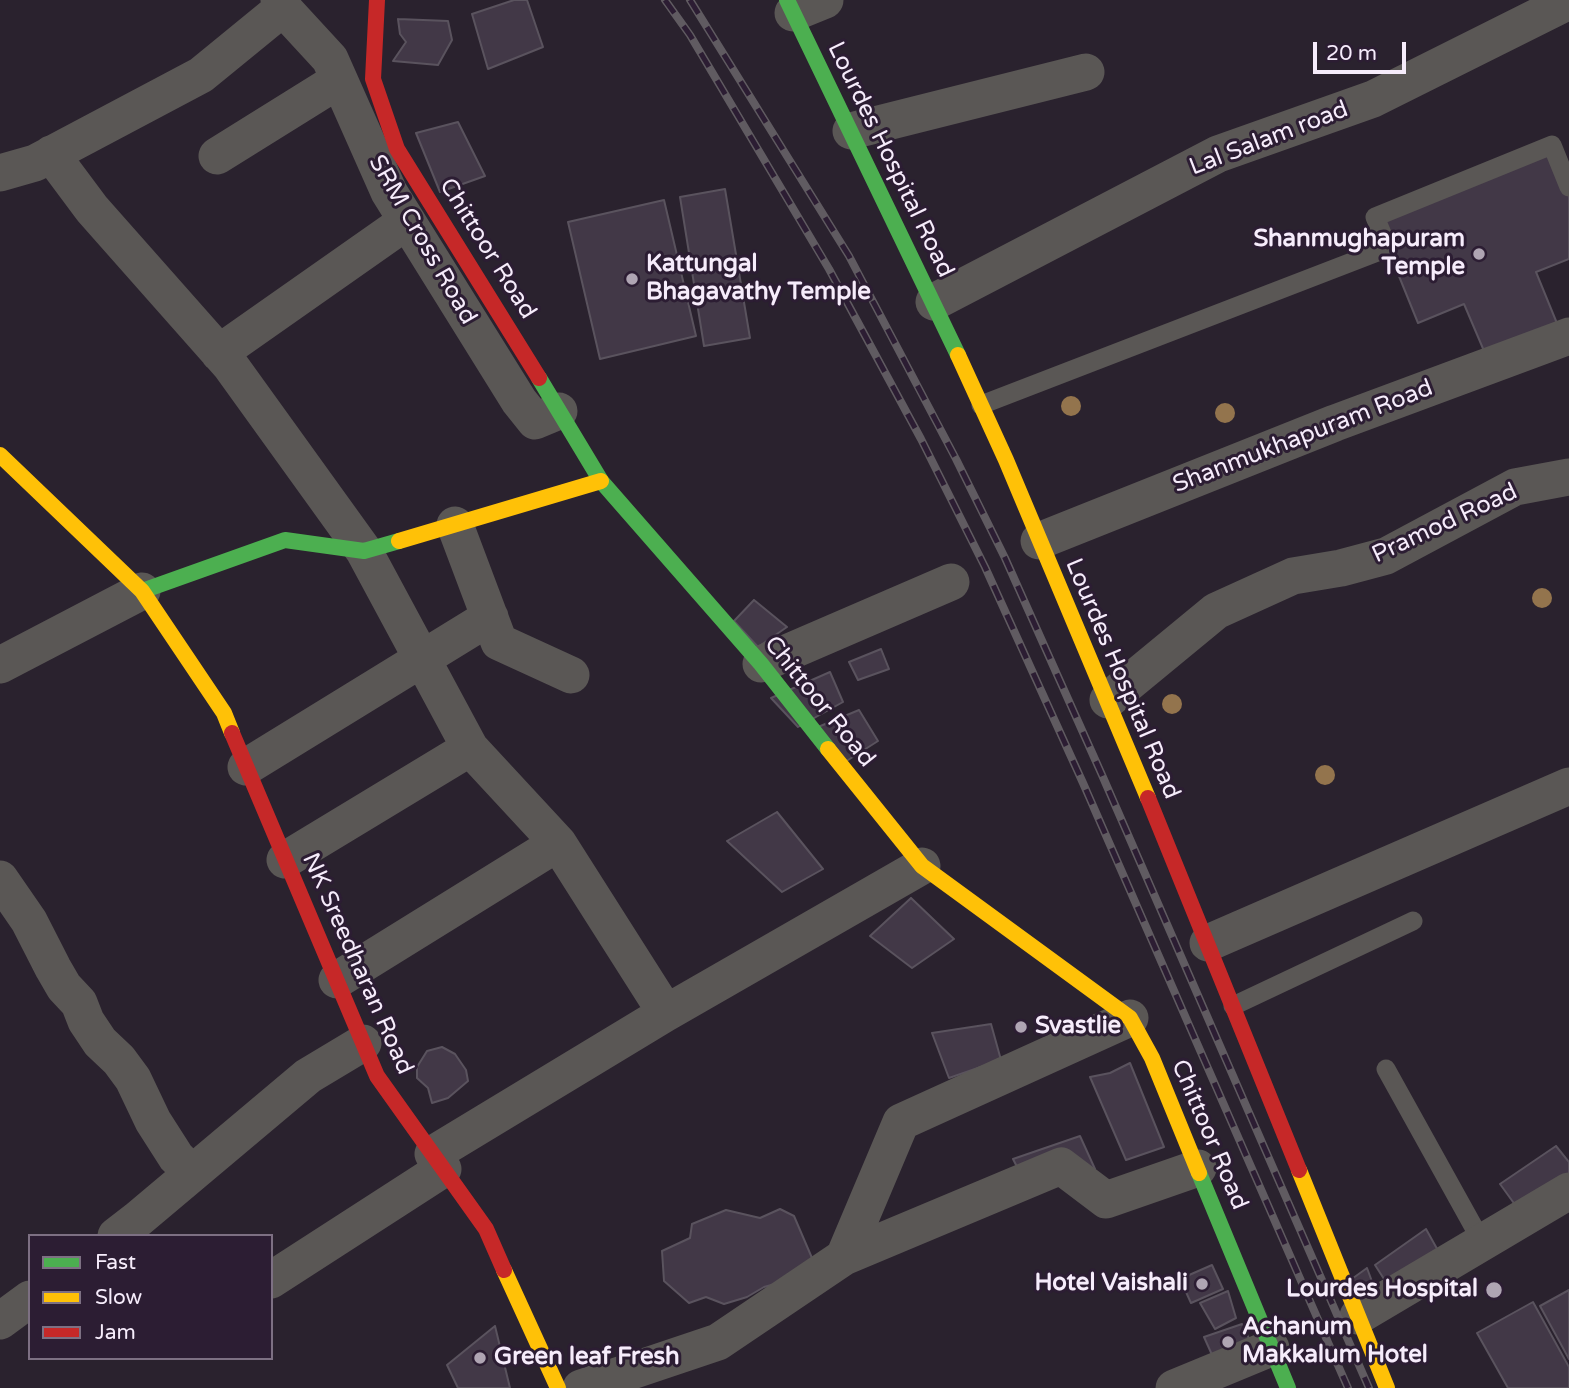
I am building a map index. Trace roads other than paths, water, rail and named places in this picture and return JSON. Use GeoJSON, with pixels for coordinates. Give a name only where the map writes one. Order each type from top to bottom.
{"type":"FeatureCollection","features":[{"type":"Feature","properties":{"kind":"street","name":"Chittoor Road"},"geometry":{"type":"LineString","coordinates":[[377,0],[373,79],[397,149],[556,405],[600,481],[761,664],[922,866],[1130,1018],[1152,1058],[1288,1388]]}},
{"type":"Feature","properties":{"kind":"street","name":"Lal Salam road"},"geometry":{"type":"LineString","coordinates":[[934,302],[1218,154],[1373,99],[1569,1]]}},
{"type":"Feature","properties":{"kind":"street","name":"SRM Cross Road"},"geometry":{"type":"LineString","coordinates":[[281,4],[330,59],[389,192],[519,401],[535,421],[556,405]]}},
{"type":"Feature","properties":{"kind":"street"},"geometry":{"type":"LineString","coordinates":[[0,173],[35,163],[201,75],[281,4]]}},
{"type":"Feature","properties":{"kind":"street","name":"Lourdes Hospital Road"},"geometry":{"type":"LineString","coordinates":[[802,4],[850,131],[981,405],[1108,700],[1387,1388]]}},
{"type":"Feature","properties":{"kind":"street"},"geometry":{"type":"LineString","coordinates":[[850,131],[1086,72]]}},
{"type":"Feature","properties":{"kind":"street"},"geometry":{"type":"LineString","coordinates":[[217,156],[339,80]]}},
{"type":"Feature","properties":{"kind":"street"},"geometry":{"type":"LineString","coordinates":[[51,154],[92,209],[219,353],[364,551],[470,748],[558,843],[666,1013]]}},
{"type":"Feature","properties":{"kind":"street"},"geometry":{"type":"LineString","coordinates":[[219,353],[407,220]]}},
{"type":"Feature","properties":{"kind":"street","name":"Shanmukhapuram Road"},"geometry":{"type":"LineString","coordinates":[[1039,541],[1335,423],[1569,336]]}},
{"type":"Feature","properties":{"kind":"street","name":"NK Sreedharan Road"},"geometry":{"type":"LineString","coordinates":[[0,455],[142,591],[224,713],[377,1076],[486,1229],[558,1388]]}},
{"type":"Feature","properties":{"kind":"street","name":"Pramod Road"},"geometry":{"type":"LineString","coordinates":[[1108,700],[1216,611],[1293,576],[1341,568],[1386,556],[1515,487],[1569,477]]}},
{"type":"Feature","properties":{"kind":"street"},"geometry":{"type":"LineString","coordinates":[[0,665],[142,591],[285,540],[364,551],[600,481]]}},
{"type":"Feature","properties":{"kind":"street"},"geometry":{"type":"LineString","coordinates":[[454,525],[499,642],[571,675]]}},
{"type":"Feature","properties":{"kind":"street"},"geometry":{"type":"LineString","coordinates":[[761,664],[951,582]]}},
{"type":"Feature","properties":{"kind":"street"},"geometry":{"type":"LineString","coordinates":[[246,767],[490,617]]}},
{"type":"Feature","properties":{"kind":"street"},"geometry":{"type":"LineString","coordinates":[[285,860],[470,748]]}},
{"type":"Feature","properties":{"kind":"street"},"geometry":{"type":"LineString","coordinates":[[1208,943],[1569,786]]}},
{"type":"Feature","properties":{"kind":"street"},"geometry":{"type":"LineString","coordinates":[[337,980],[558,843]]}},
{"type":"Feature","properties":{"kind":"street"},"geometry":{"type":"LineString","coordinates":[[273,1279],[438,1162],[666,1013],[922,866]]}},
{"type":"Feature","properties":{"kind":"street"},"geometry":{"type":"LineString","coordinates":[[0,878],[29,920],[64,987],[79,1003],[86,1021],[100,1042],[119,1060],[133,1079],[153,1121],[176,1157],[192,1173]]}},
{"type":"Feature","properties":{"kind":"street"},"geometry":{"type":"LineString","coordinates":[[844,1257],[901,1122],[1130,1018]]}},
{"type":"Feature","properties":{"kind":"street"},"geometry":{"type":"LineString","coordinates":[[118,1234],[307,1076],[363,1043]]}},
{"type":"Feature","properties":{"kind":"street"},"geometry":{"type":"LineString","coordinates":[[581,1388],[718,1342],[844,1257],[1061,1166],[1105,1200],[1198,1168]]}},
{"type":"Feature","properties":{"kind":"street"},"geometry":{"type":"LineString","coordinates":[[1358,1316],[1569,1191]]}},
{"type":"Feature","properties":{"kind":"street"},"geometry":{"type":"LineString","coordinates":[[0,1321],[28,1300]]}},
{"type":"Feature","properties":{"kind":"street"},"geometry":{"type":"LineString","coordinates":[[1174,1388],[1271,1348]]}},
{"type":"Feature","properties":{"kind":"lane"},"geometry":{"type":"LineString","coordinates":[[981,405],[1388,248],[1375,217],[1552,145],[1569,187]]}},
{"type":"Feature","properties":{"kind":"lane"},"geometry":{"type":"LineString","coordinates":[[1233,1006],[1413,921]]}},
{"type":"Feature","properties":{"kind":"lane"},"geometry":{"type":"LineString","coordinates":[[1386,1069],[1482,1242]]}},
{"type":"Feature","properties":{"kind":"railway"},"geometry":{"type":"LineString","coordinates":[[665,0],[690,35],[829,269],[921,439],[985,567],[1083,783],[1348,1388]]}},
{"type":"Feature","properties":{"kind":"railway"},"geometry":{"type":"LineString","coordinates":[[690,0],[849,256],[1005,558],[1369,1388]]}},
{"type":"Feature","properties":{"kind":"place","name":"Shanmughapuram Temple"},"geometry":{"type":"Point","coordinates":[1479,254]}},
{"type":"Feature","properties":{"kind":"place","name":"Kattungal Bhagavathy Temple"},"geometry":{"type":"Point","coordinates":[632,279]}},
{"type":"Feature","properties":{"kind":"place","name":"Svastlie"},"geometry":{"type":"Point","coordinates":[1021,1027]}},
{"type":"Feature","properties":{"kind":"place","name":"Hotel Vaishali"},"geometry":{"type":"Point","coordinates":[1202,1284]}},
{"type":"Feature","properties":{"kind":"place","name":"Lourdes Hospital"},"geometry":{"type":"Point","coordinates":[1494,1290]}},
{"type":"Feature","properties":{"kind":"place","name":"Achanum Makkalum Hotel"},"geometry":{"type":"Point","coordinates":[1228,1342]}},
{"type":"Feature","properties":{"kind":"place","name":"Green leaf Fresh"},"geometry":{"type":"Point","coordinates":[480,1358]}}]}
